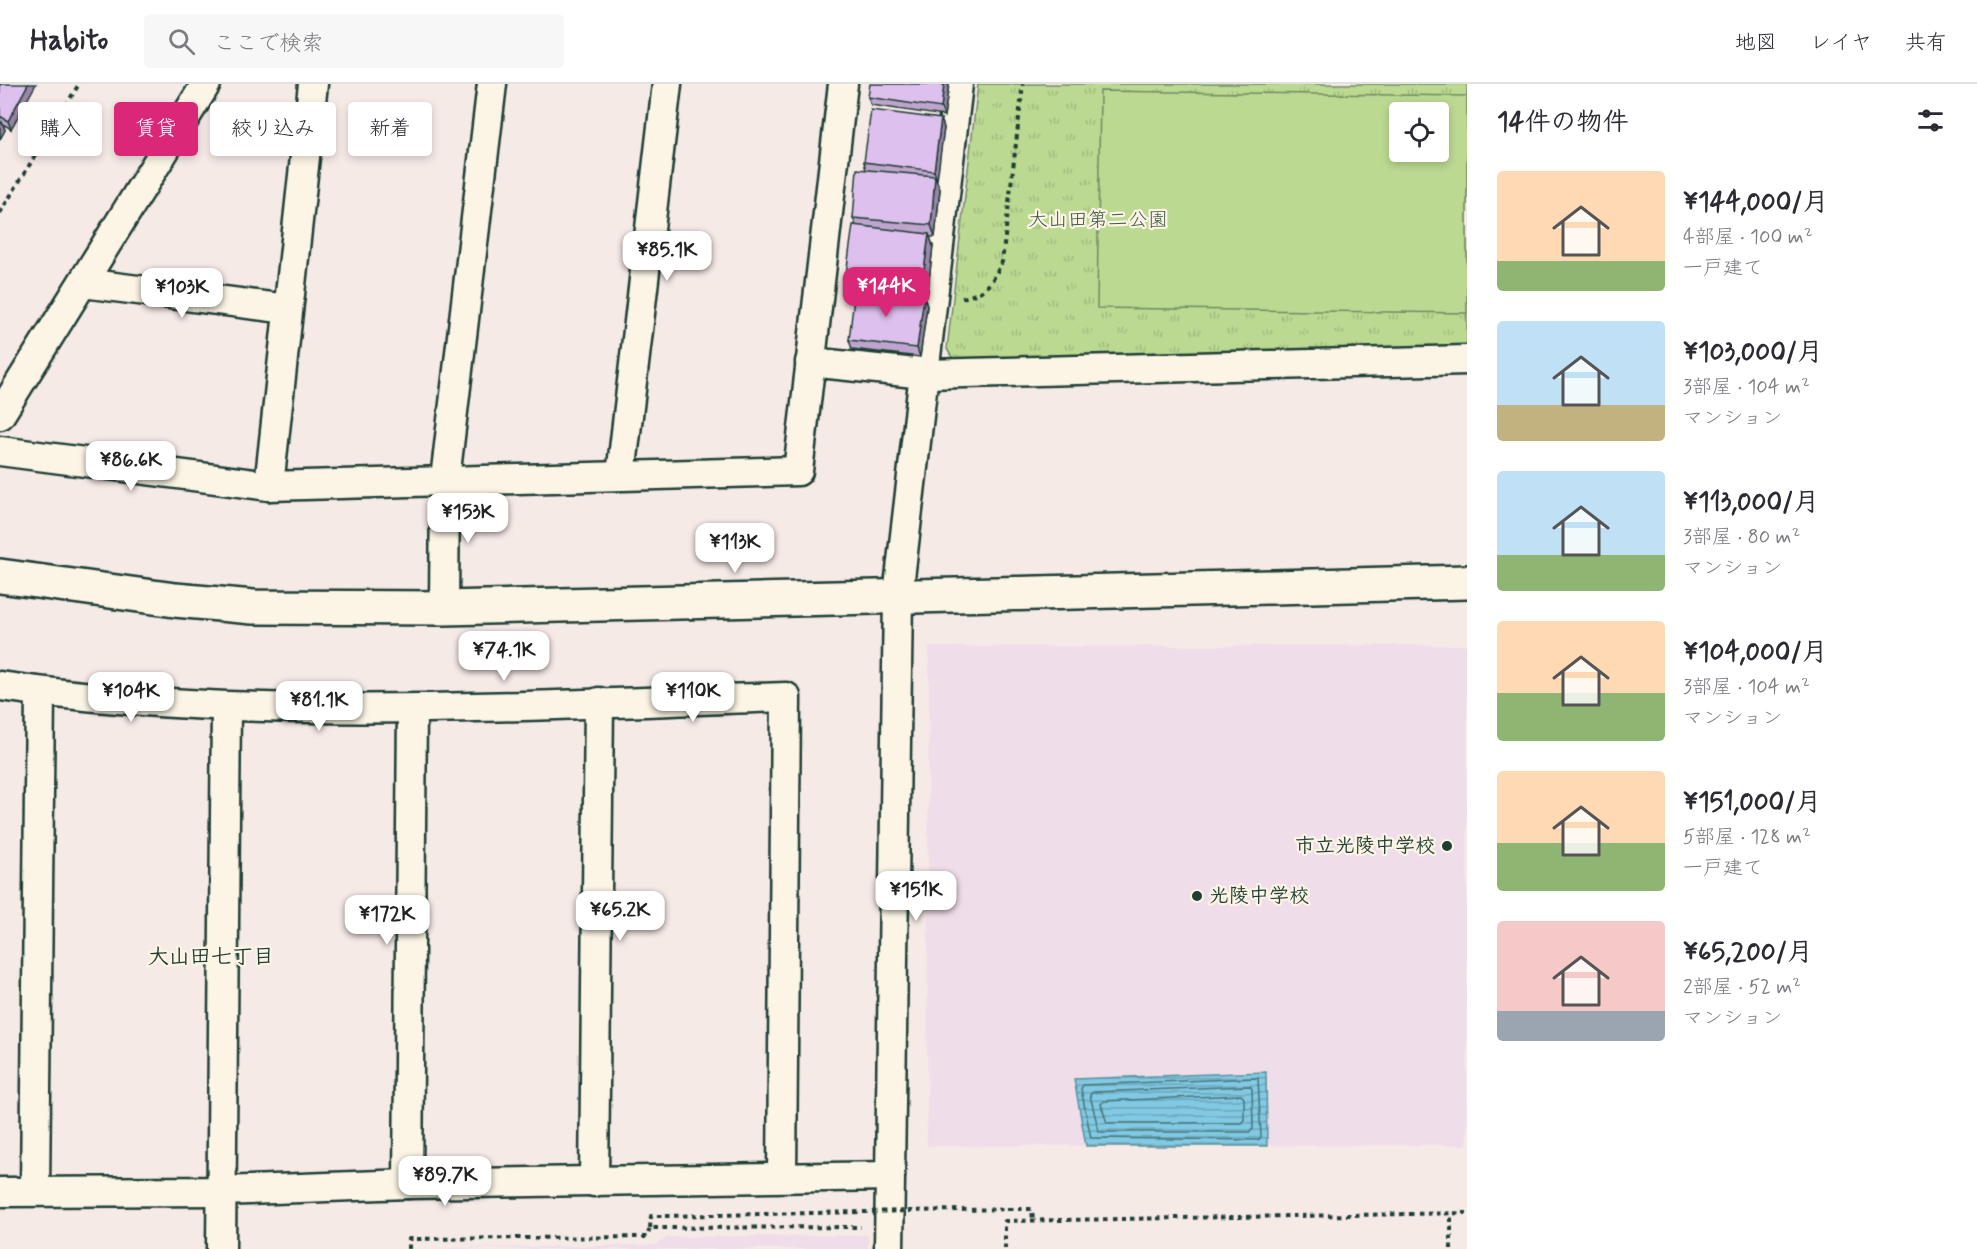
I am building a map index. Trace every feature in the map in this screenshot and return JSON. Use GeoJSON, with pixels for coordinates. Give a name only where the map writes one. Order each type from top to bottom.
{"type":"FeatureCollection","features":[{"type":"Feature","properties":{"kind":"street"},"geometry":{"type":"LineString","coordinates":[[0,415],[206,84]]}},
{"type":"Feature","properties":{"kind":"street"},"geometry":{"type":"LineString","coordinates":[[268,486],[313,84]]}},
{"type":"Feature","properties":{"kind":"street"},"geometry":{"type":"LineString","coordinates":[[444,608],[445,479],[492,84]]}},
{"type":"Feature","properties":{"kind":"street"},"geometry":{"type":"LineString","coordinates":[[621,475],[667,84]]}},
{"type":"Feature","properties":{"kind":"street"},"geometry":{"type":"LineString","coordinates":[[0,452],[268,486],[445,479],[798,471],[843,84]]}},
{"type":"Feature","properties":{"kind":"street"},"geometry":{"type":"LineString","coordinates":[[881,1238],[890,1176],[898,595],[958,84]]}},
{"type":"Feature","properties":{"kind":"street"},"geometry":{"type":"LineString","coordinates":[[83,283],[288,309]]}},
{"type":"Feature","properties":{"kind":"street"},"geometry":{"type":"LineString","coordinates":[[810,362],[925,374],[1467,360]]}},
{"type":"Feature","properties":{"kind":"street"},"geometry":{"type":"LineString","coordinates":[[0,576],[175,600],[253,607],[444,608],[1467,582]]}},
{"type":"Feature","properties":{"kind":"street"},"geometry":{"type":"LineString","coordinates":[[0,686],[40,692],[226,707],[412,708],[786,697],[782,1178]]}},
{"type":"Feature","properties":{"kind":"street"},"geometry":{"type":"LineString","coordinates":[[35,1191],[40,692]]}},
{"type":"Feature","properties":{"kind":"street"},"geometry":{"type":"LineString","coordinates":[[594,1182],[599,702]]}},
{"type":"Feature","properties":{"kind":"street"},"geometry":{"type":"LineString","coordinates":[[222,1249],[220,1191],[226,707]]}},
{"type":"Feature","properties":{"kind":"street"},"geometry":{"type":"LineString","coordinates":[[408,1184],[412,708]]}},
{"type":"Feature","properties":{"kind":"street"},"geometry":{"type":"LineString","coordinates":[[0,1192],[220,1191],[408,1184],[890,1176]]}},
{"type":"Feature","properties":{"kind":"path"},"geometry":{"type":"LineString","coordinates":[[0,213],[79,84]]}},
{"type":"Feature","properties":{"kind":"path"},"geometry":{"type":"LineString","coordinates":[[934,298],[978,295],[992,282],[1002,262],[1023,84]]}},
{"type":"Feature","properties":{"kind":"path"},"geometry":{"type":"LineString","coordinates":[[409,1249],[409,1239],[647,1237],[651,1216],[1032,1209],[1033,1221]]}},
{"type":"Feature","properties":{"kind":"path"},"geometry":{"type":"LineString","coordinates":[[1451,1213],[1451,1249]]}},
{"type":"Feature","properties":{"kind":"path"},"geometry":{"type":"LineString","coordinates":[[1005,1249],[1005,1221],[1467,1213]]}},
{"type":"Feature","properties":{"kind":"path"},"geometry":{"type":"LineString","coordinates":[[650,1228],[881,1238]]}},
{"type":"Feature","properties":{"kind":"shaded area","name":"光陵中学校"},"geometry":{"type":"Polygon","coordinates":[[[1467,645],[1467,1145],[927,1146],[929,647],[1467,645]]]}},
{"type":"Feature","properties":{"kind":"shaded area"},"geometry":{"type":"Polygon","coordinates":[[[868,1235],[868,1249],[418,1249],[655,1245],[668,1237],[868,1235]]]}},
{"type":"Feature","properties":{"kind":"green space","name":"大山田第二公園"},"geometry":{"type":"Polygon","coordinates":[[[978,84],[1467,84],[1467,349],[953,359],[947,349],[978,84]]]}},
{"type":"Feature","properties":{"kind":"green space"},"geometry":{"type":"Polygon","coordinates":[[[1100,91],[1467,96],[1467,313],[1097,308],[1100,91]]]}},
{"type":"Feature","properties":{"kind":"water"},"geometry":{"type":"Polygon","coordinates":[[[1266,1072],[1267,1146],[1086,1146],[1074,1079],[1266,1072]]]}},
{"type":"Feature","properties":{"kind":"building"},"geometry":{"type":"Polygon","coordinates":[[[0,84],[28,84],[8,121],[0,116],[0,84]]]}},
{"type":"Feature","properties":{"kind":"building"},"geometry":{"type":"Polygon","coordinates":[[[870,84],[944,84],[941,108],[868,97],[870,84]]]}},
{"type":"Feature","properties":{"kind":"building"},"geometry":{"type":"Polygon","coordinates":[[[871,110],[941,119],[934,171],[864,162],[871,110]]]}},
{"type":"Feature","properties":{"kind":"building"},"geometry":{"type":"Polygon","coordinates":[[[857,169],[935,176],[931,225],[853,218],[857,169]]]}},
{"type":"Feature","properties":{"kind":"building"},"geometry":{"type":"Polygon","coordinates":[[[853,225],[929,234],[922,284],[846,275],[853,225]]]}},
{"type":"Feature","properties":{"kind":"building"},"geometry":{"type":"Polygon","coordinates":[[[855,289],[924,297],[917,348],[849,340],[855,289]]]}},
{"type":"Feature","properties":{"kind":"place","name":"市立光陵中学校"},"geometry":{"type":"Point","coordinates":[1447,846]}},
{"type":"Feature","properties":{"kind":"place","name":"光陵中学校"},"geometry":{"type":"Point","coordinates":[1197,896]}},
{"type":"Feature","properties":{"kind":"district","name":"大山田七丁目"},"geometry":{"type":"Point","coordinates":[211,957]}}]}
